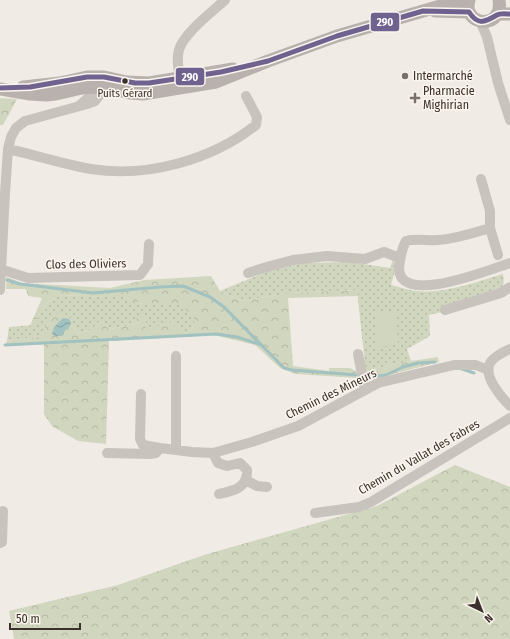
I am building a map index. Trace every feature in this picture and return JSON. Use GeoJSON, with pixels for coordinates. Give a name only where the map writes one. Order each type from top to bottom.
{"type":"FeatureCollection","features":[{"type":"Feature","properties":{"kind":"main road"},"geometry":{"type":"LineString","coordinates":[[0,88],[30,94],[46,95],[100,84],[181,83],[268,61],[337,36],[461,0]]}},
{"type":"Feature","properties":{"kind":"main road"},"geometry":{"type":"LineString","coordinates":[[423,11],[469,6],[473,18],[494,18],[500,7],[499,0]]}},
{"type":"Feature","properties":{"kind":"main road"},"geometry":{"type":"LineString","coordinates":[[499,0],[510,6]]}},
{"type":"Feature","properties":{"kind":"street"},"geometry":{"type":"LineString","coordinates":[[181,83],[178,60],[179,49],[186,38],[198,25],[225,0]]}},
{"type":"Feature","properties":{"kind":"street"},"geometry":{"type":"LineString","coordinates":[[494,18],[487,38],[498,83],[510,120]]}},
{"type":"Feature","properties":{"kind":"street"},"geometry":{"type":"LineString","coordinates":[[0,290],[2,193],[11,137],[16,128],[25,121],[79,106],[100,84]]}},
{"type":"Feature","properties":{"kind":"street"},"geometry":{"type":"LineString","coordinates":[[8,149],[91,169],[121,171],[161,168],[192,160],[213,151],[247,132],[256,125],[257,117],[246,96]]}},
{"type":"Feature","properties":{"kind":"street"},"geometry":{"type":"LineString","coordinates":[[481,179],[490,211],[490,228],[498,255]]}},
{"type":"Feature","properties":{"kind":"street"},"geometry":{"type":"LineString","coordinates":[[490,228],[437,240],[414,239],[406,241],[400,258],[399,273],[402,279],[408,284],[425,286],[444,283],[510,263]]}},
{"type":"Feature","properties":{"kind":"street","name":"Clos des Oliviers"},"geometry":{"type":"LineString","coordinates":[[0,270],[28,278],[140,275],[148,264],[149,244]]}},
{"type":"Feature","properties":{"kind":"street"},"geometry":{"type":"LineString","coordinates":[[248,273],[293,260],[327,256],[365,259],[384,252],[400,258]]}},
{"type":"Feature","properties":{"kind":"street"},"geometry":{"type":"LineString","coordinates":[[445,310],[501,293],[510,287]]}},
{"type":"Feature","properties":{"kind":"street"},"geometry":{"type":"LineString","coordinates":[[510,349],[497,356],[490,362],[488,370],[492,383],[510,406]]}},
{"type":"Feature","properties":{"kind":"street"},"geometry":{"type":"LineString","coordinates":[[358,354],[365,390]]}},
{"type":"Feature","properties":{"kind":"street"},"geometry":{"type":"LineString","coordinates":[[176,356],[176,450]]}},
{"type":"Feature","properties":{"kind":"street","name":"Chemin des Mineurs"},"geometry":{"type":"LineString","coordinates":[[141,394],[141,442],[146,446],[213,453],[252,442],[298,426],[378,383],[454,365],[476,365],[488,370]]}},
{"type":"Feature","properties":{"kind":"street","name":"Chemin du Vallat des Fabres"},"geometry":{"type":"LineString","coordinates":[[315,513],[359,507],[371,502],[510,418]]}},
{"type":"Feature","properties":{"kind":"street"},"geometry":{"type":"LineString","coordinates":[[107,453],[150,454],[156,453],[160,448]]}},
{"type":"Feature","properties":{"kind":"street"},"geometry":{"type":"LineString","coordinates":[[213,453],[218,463],[227,466],[240,463],[247,470],[248,477],[242,486],[232,491],[218,494]]}},
{"type":"Feature","properties":{"kind":"street"},"geometry":{"type":"LineString","coordinates":[[246,480],[257,486],[267,488]]}},
{"type":"Feature","properties":{"kind":"street"},"geometry":{"type":"LineString","coordinates":[[0,543],[2,542],[3,511]]}},
{"type":"Feature","properties":{"kind":"green space"},"geometry":{"type":"Polygon","coordinates":[[[0,98],[17,99],[3,125],[0,125],[0,98]]]}},
{"type":"Feature","properties":{"kind":"green space"},"geometry":{"type":"Polygon","coordinates":[[[393,259],[395,269],[391,285],[410,290],[438,291],[471,284],[503,274],[504,283],[499,290],[441,307],[442,312],[429,315],[430,336],[407,349],[411,361],[364,371],[364,355],[357,290],[290,293],[242,301],[220,291],[273,269],[305,263],[350,262],[390,268],[393,259]]]}},
{"type":"Feature","properties":{"kind":"green space"},"geometry":{"type":"Polygon","coordinates":[[[211,276],[220,291],[242,301],[290,293],[357,290],[358,296],[288,298],[293,366],[329,371],[329,368],[350,368],[356,371],[356,378],[296,374],[280,368],[255,345],[214,335],[109,341],[106,444],[78,441],[52,426],[44,414],[44,344],[5,346],[7,341],[38,337],[53,317],[62,311],[70,318],[77,333],[89,331],[100,321],[110,329],[136,324],[137,317],[145,316],[146,328],[151,331],[167,319],[180,331],[191,331],[195,320],[181,304],[142,304],[124,297],[62,295],[48,301],[33,325],[30,326],[42,298],[28,296],[26,289],[6,289],[7,277],[22,283],[110,288],[144,280],[211,276]]]}},
{"type":"Feature","properties":{"kind":"green space"},"geometry":{"type":"Polygon","coordinates":[[[62,295],[124,297],[142,304],[182,304],[195,320],[191,331],[151,331],[146,328],[145,316],[136,324],[110,329],[100,321],[89,331],[77,333],[70,318],[53,317],[38,337],[7,341],[9,327],[33,325],[48,301],[62,295]]]}},
{"type":"Feature","properties":{"kind":"green space"},"geometry":{"type":"Polygon","coordinates":[[[396,311],[398,345],[377,347],[375,312],[396,311]]]}},
{"type":"Feature","properties":{"kind":"green space"},"geometry":{"type":"Polygon","coordinates":[[[438,357],[439,362],[366,381],[364,371],[438,357]]]}},
{"type":"Feature","properties":{"kind":"green space"},"geometry":{"type":"Polygon","coordinates":[[[455,465],[510,487],[510,639],[14,639],[9,611],[118,585],[204,555],[377,506],[455,465]]]}},
{"type":"Feature","properties":{"kind":"water"},"geometry":{"type":"Polygon","coordinates":[[[63,318],[69,319],[71,322],[70,326],[62,336],[55,336],[52,334],[54,327],[63,318]]]}},
{"type":"Feature","properties":{"kind":"waterway"},"geometry":{"type":"LineString","coordinates":[[7,280],[20,284],[93,293],[183,286],[210,297],[224,307],[284,368],[292,370],[357,375]]}},
{"type":"Feature","properties":{"kind":"waterway"},"geometry":{"type":"LineString","coordinates":[[5,345],[216,334],[237,337],[262,345]]}},
{"type":"Feature","properties":{"kind":"waterway"},"geometry":{"type":"LineString","coordinates":[[371,377],[386,375],[403,367],[418,363],[435,362]]}},
{"type":"Feature","properties":{"kind":"waterway"},"geometry":{"type":"LineString","coordinates":[[462,369],[474,373]]}},
{"type":"Feature","properties":{"kind":"transit line","name":"290"},"geometry":{"type":"LineString","coordinates":[[0,88],[30,87],[87,77],[104,77],[135,83],[149,83],[221,72],[268,61],[337,36],[423,11],[469,12],[479,21],[485,21],[498,14],[510,14]]}},
{"type":"Feature","properties":{"kind":"place","name":"Intermarché"},"geometry":{"type":"Point","coordinates":[405,76]}},
{"type":"Feature","properties":{"kind":"place","name":"Puits Gérard"},"geometry":{"type":"Point","coordinates":[125,81]}},
{"type":"Feature","properties":{"kind":"place","name":"Pharmacie Mighirian"},"geometry":{"type":"Point","coordinates":[415,98]}}]}
